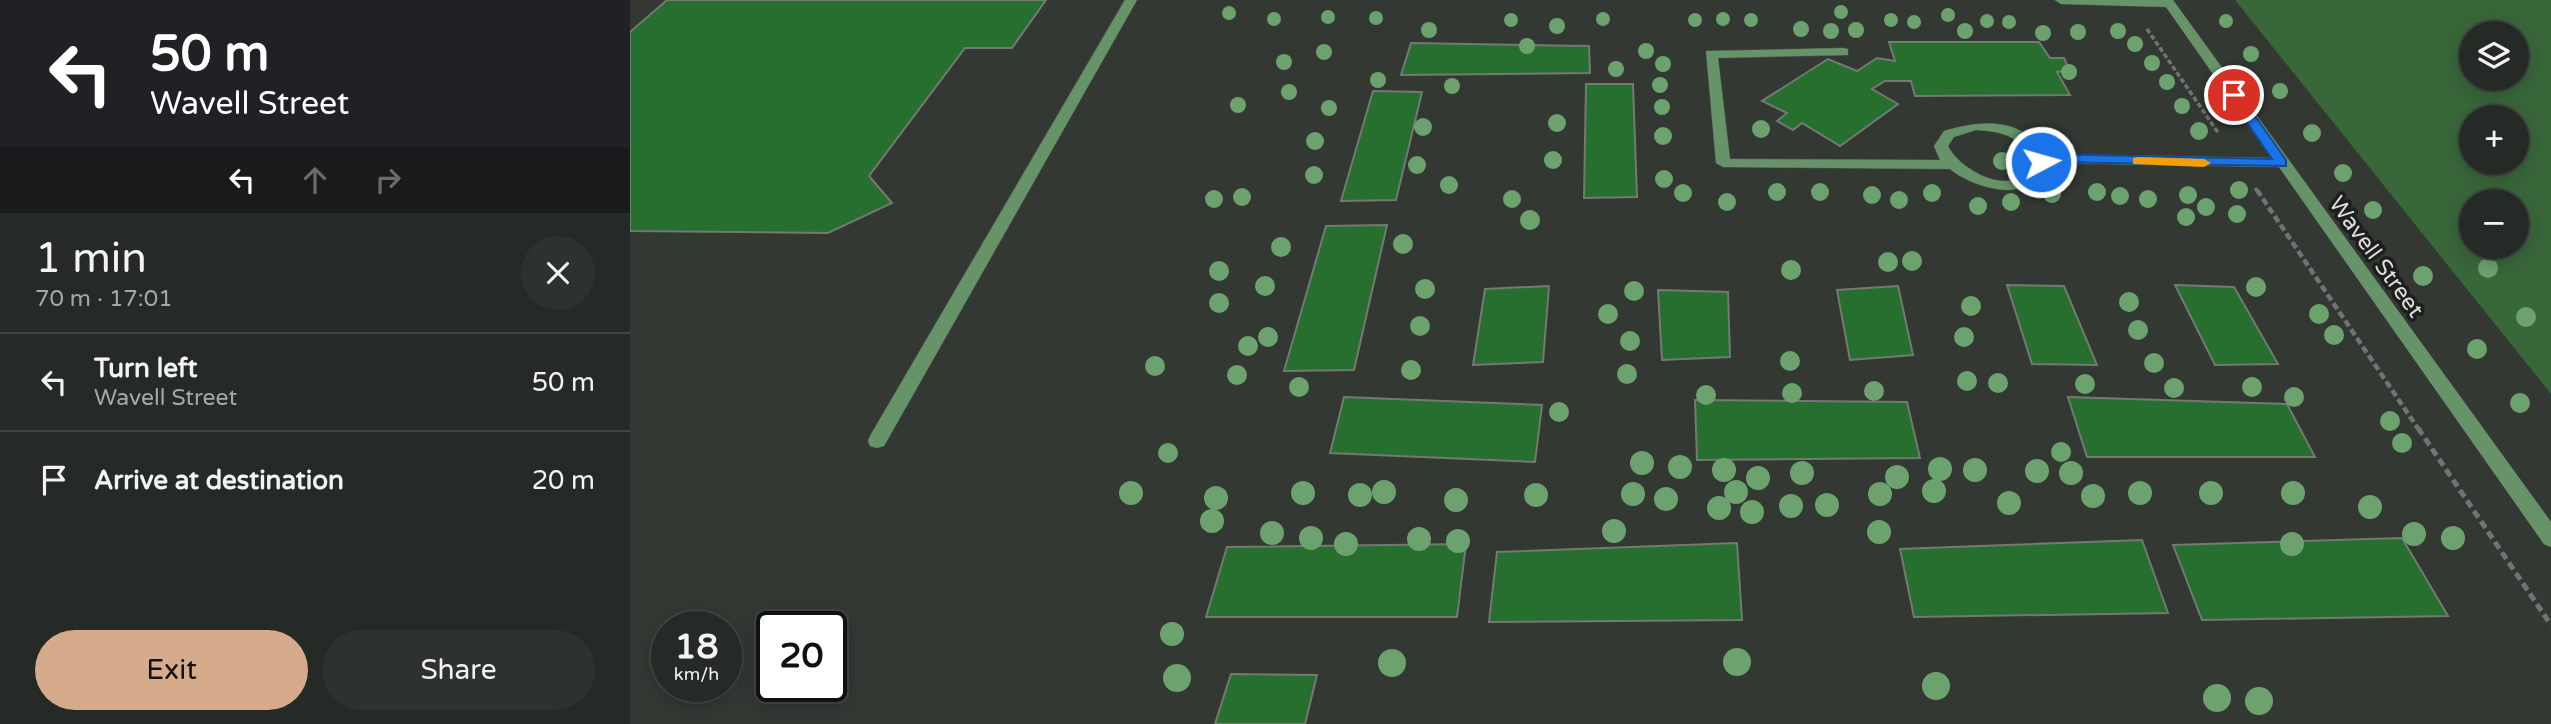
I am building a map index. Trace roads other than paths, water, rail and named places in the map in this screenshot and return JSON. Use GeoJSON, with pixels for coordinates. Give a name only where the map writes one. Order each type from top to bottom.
{"type":"FeatureCollection","features":[{"type":"Feature","properties":{"kind":"street"},"geometry":{"type":"LineString","coordinates":[[877,441],[1131,0]]}},
{"type":"Feature","properties":{"kind":"street"},"geometry":{"type":"LineString","coordinates":[[2066,1],[2168,2]]}},
{"type":"Feature","properties":{"kind":"street","name":"Wavell Street"},"geometry":{"type":"LineString","coordinates":[[2168,2],[2551,538]]}},
{"type":"Feature","properties":{"kind":"street"},"geometry":{"type":"LineString","coordinates":[[1843,52],[1710,54],[1723,163],[1950,165]]}},
{"type":"Feature","properties":{"kind":"street"},"geometry":{"type":"LineString","coordinates":[[1961,127],[2006,130],[2031,144],[2040,158],[2038,171],[2030,178],[2001,184],[1968,177],[1950,165],[1941,149],[1942,140],[1961,127]]}},
{"type":"Feature","properties":{"kind":"street"},"geometry":{"type":"LineString","coordinates":[[2040,158],[2282,163]]}}]}
